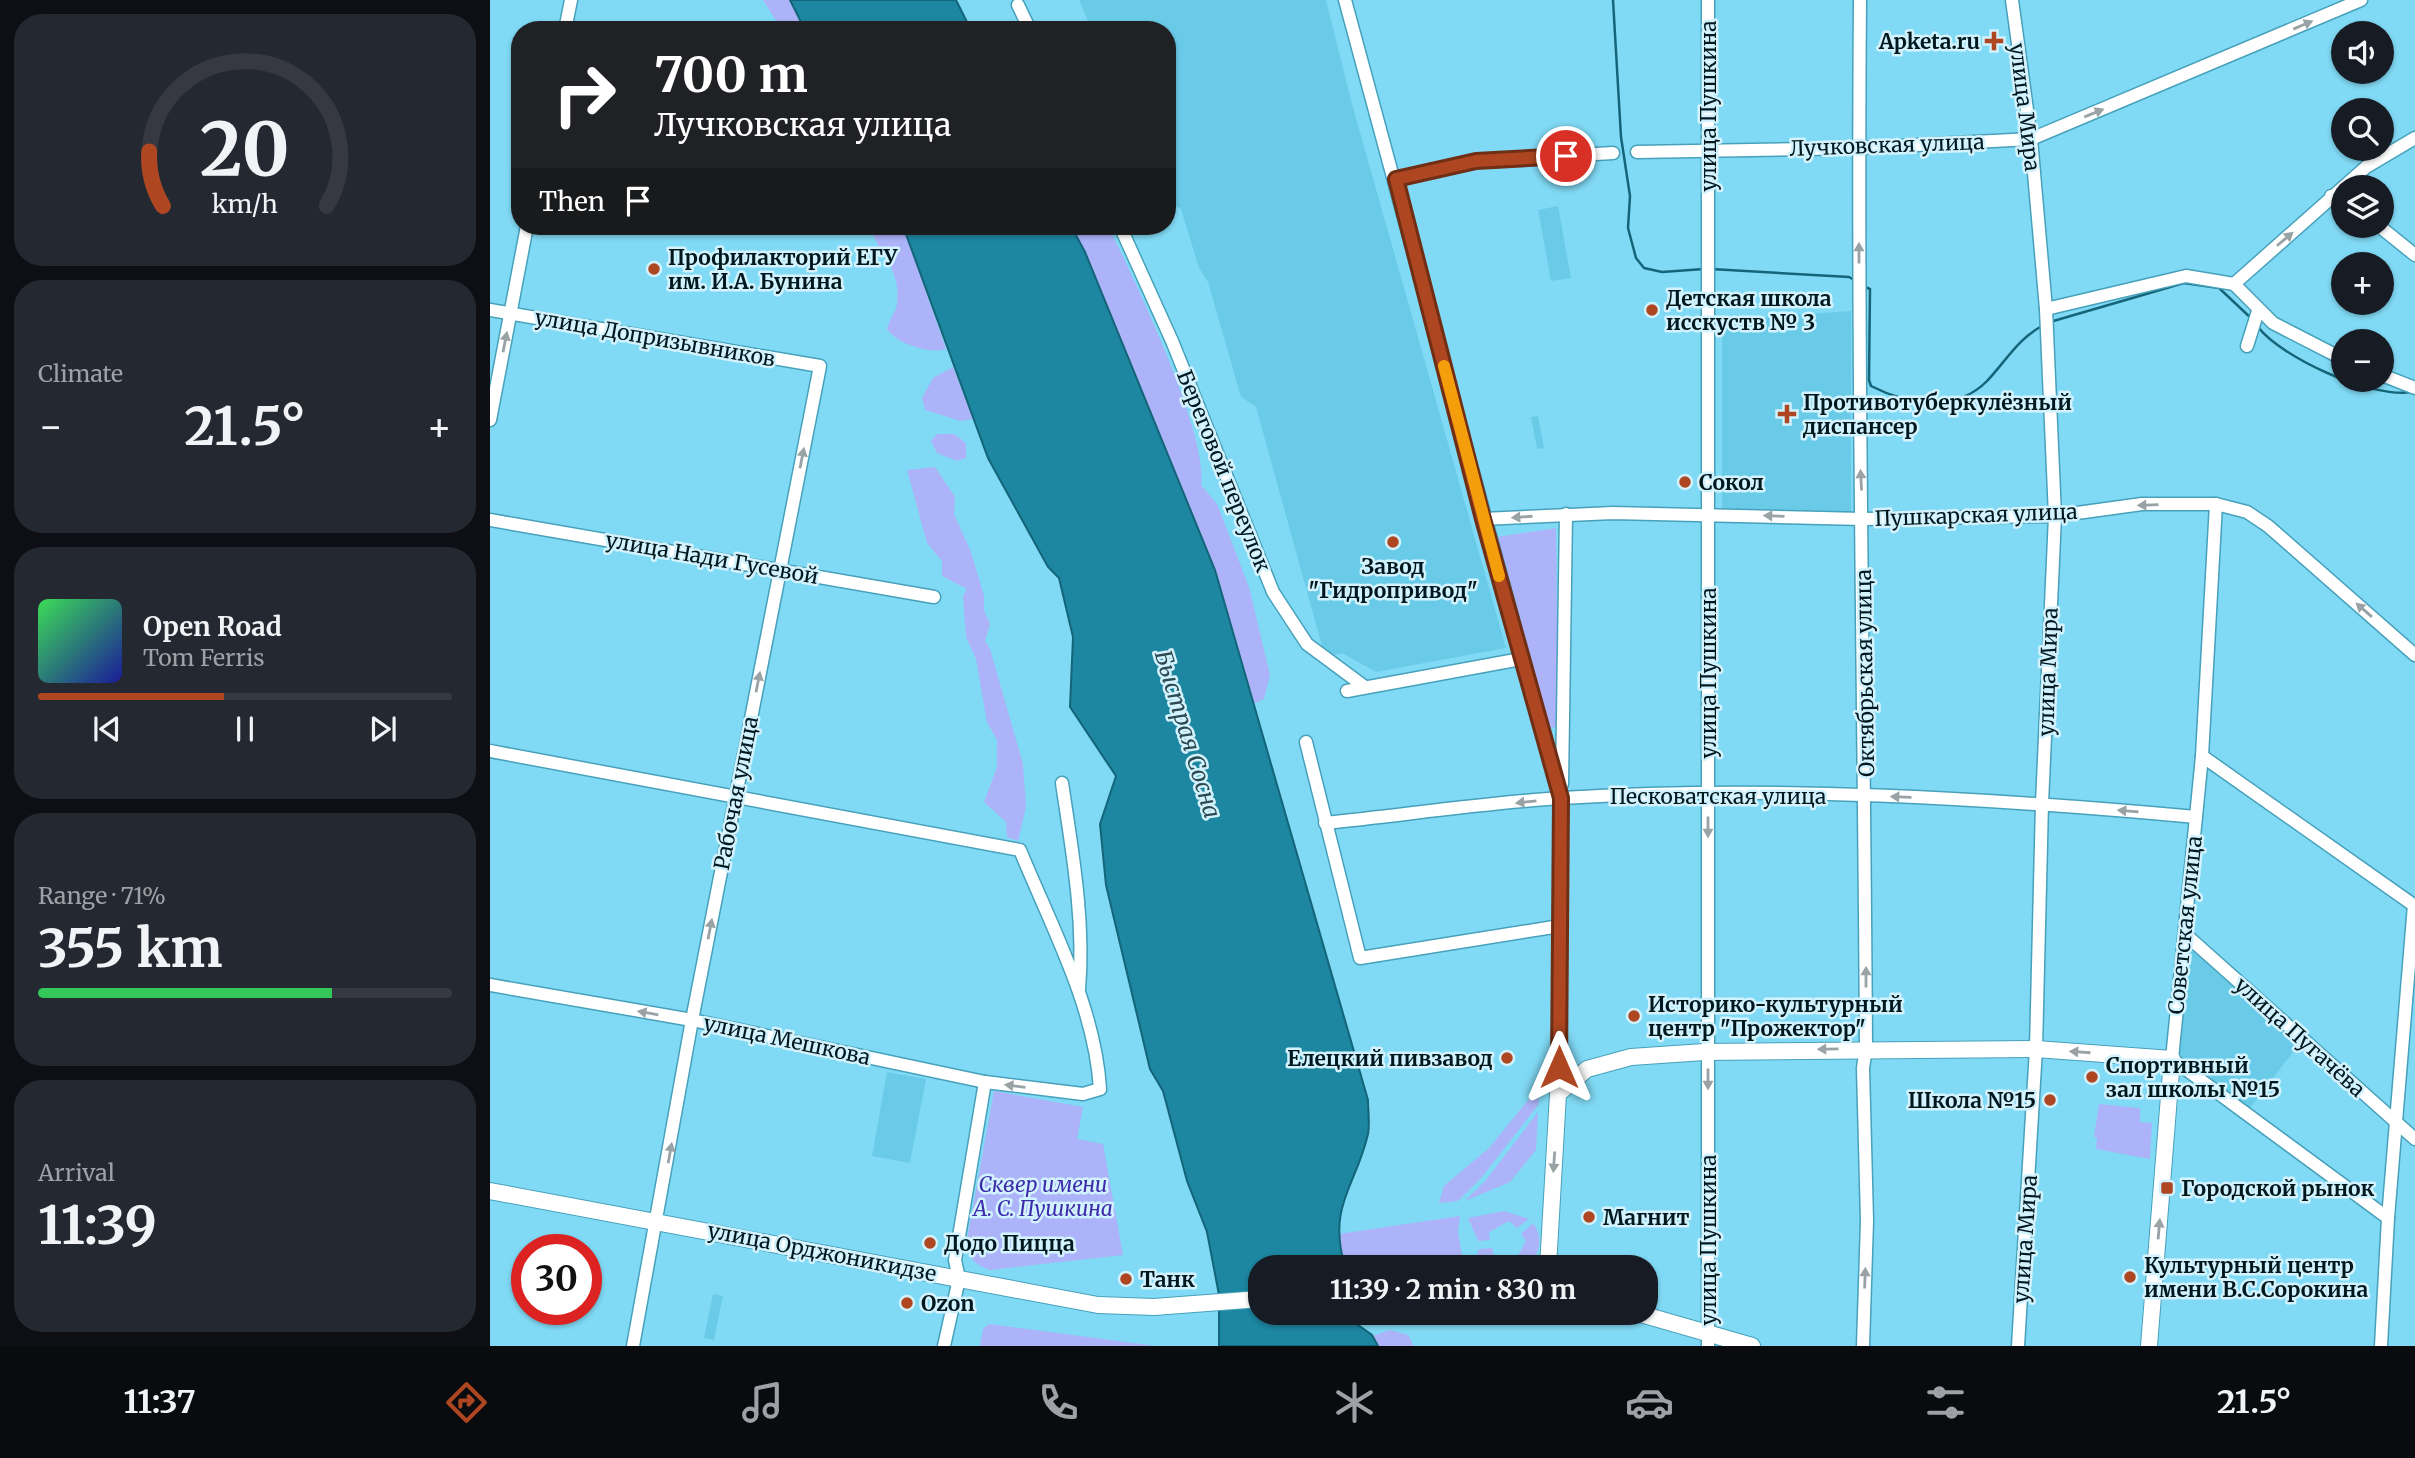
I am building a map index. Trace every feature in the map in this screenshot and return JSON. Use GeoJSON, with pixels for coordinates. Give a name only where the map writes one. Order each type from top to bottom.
{"type":"FeatureCollection","features":[{"type":"Feature","properties":{"kind":"main road"},"geometry":{"type":"LineString","coordinates":[[1549,1255],[1558,1094],[1587,1069],[1630,1057],[1866,1048],[2036,1049],[2172,1059]]}},
{"type":"Feature","properties":{"kind":"main road","name":"Советская улица"},"geometry":{"type":"LineString","coordinates":[[2149,1346],[2172,1059]]}},
{"type":"Feature","properties":{"kind":"main road","name":"улица Орджоникидзе"},"geometry":{"type":"LineString","coordinates":[[490,1191],[658,1220],[1047,1298],[1097,1305],[1154,1307],[1248,1300]]}},
{"type":"Feature","properties":{"kind":"main road"},"geometry":{"type":"LineString","coordinates":[[1658,1321],[1707,1340],[1752,1346]]}},
{"type":"Feature","properties":{"kind":"street"},"geometry":{"type":"LineString","coordinates":[[567,21],[571,0]]}},
{"type":"Feature","properties":{"kind":"street"},"geometry":{"type":"LineString","coordinates":[[1345,0],[1396,179],[1483,519],[1561,798]]}},
{"type":"Feature","properties":{"kind":"street","name":"улица Пушкина"},"geometry":{"type":"LineString","coordinates":[[1707,1340],[1708,0]]}},
{"type":"Feature","properties":{"kind":"street","name":"Октябрьская улица"},"geometry":{"type":"LineString","coordinates":[[1860,0],[1859,438],[1863,519],[1866,796],[1866,1048],[1863,1068],[1867,1221],[1863,1346]]}},
{"type":"Feature","properties":{"kind":"street","name":"улица Мира"},"geometry":{"type":"LineString","coordinates":[[2011,0],[2031,139],[2046,309],[2055,516],[2042,803],[2036,1049],[2018,1346]]}},
{"type":"Feature","properties":{"kind":"street","name":"Лучковская улица"},"geometry":{"type":"LineString","coordinates":[[1637,152],[1860,148],[2031,139],[2361,0]]}},
{"type":"Feature","properties":{"kind":"street"},"geometry":{"type":"LineString","coordinates":[[1018,5],[1026,21]]}},
{"type":"Feature","properties":{"kind":"street"},"geometry":{"type":"LineString","coordinates":[[2357,175],[2415,138]]}},
{"type":"Feature","properties":{"kind":"street"},"geometry":{"type":"LineString","coordinates":[[1396,179],[1476,161],[1613,153]]}},
{"type":"Feature","properties":{"kind":"street"},"geometry":{"type":"LineString","coordinates":[[2234,284],[2331,197]]}},
{"type":"Feature","properties":{"kind":"street"},"geometry":{"type":"LineString","coordinates":[[490,420],[525,235]]}},
{"type":"Feature","properties":{"kind":"street","name":"Береговой переулок"},"geometry":{"type":"LineString","coordinates":[[1125,235],[1172,341],[1273,592],[1307,644],[1365,687]]}},
{"type":"Feature","properties":{"kind":"street"},"geometry":{"type":"LineString","coordinates":[[2394,238],[2415,255]]}},
{"type":"Feature","properties":{"kind":"street"},"geometry":{"type":"LineString","coordinates":[[2046,309],[2176,277],[2234,284],[2258,311],[2273,323],[2331,353]]}},
{"type":"Feature","properties":{"kind":"street","name":"улица Допризывников"},"geometry":{"type":"LineString","coordinates":[[490,310],[820,366]]}},
{"type":"Feature","properties":{"kind":"street"},"geometry":{"type":"LineString","coordinates":[[2247,346],[2258,311]]}},
{"type":"Feature","properties":{"kind":"street","name":"Рабочая улица"},"geometry":{"type":"LineString","coordinates":[[633,1346],[658,1220],[692,1020],[820,366]]}},
{"type":"Feature","properties":{"kind":"street"},"geometry":{"type":"LineString","coordinates":[[2394,380],[2415,388]]}},
{"type":"Feature","properties":{"kind":"street","name":"Пушкарская улица"},"geometry":{"type":"LineString","coordinates":[[1483,519],[1566,514],[1707,513],[1863,519],[2055,516],[2142,504],[2216,503],[2247,512],[2268,526],[2415,655]]}},
{"type":"Feature","properties":{"kind":"street","name":"Советская улица"},"geometry":{"type":"LineString","coordinates":[[2172,1059],[2202,756],[2216,503]]}},
{"type":"Feature","properties":{"kind":"street"},"geometry":{"type":"LineString","coordinates":[[1558,1094],[1566,514]]}},
{"type":"Feature","properties":{"kind":"street","name":"улица Нади Гусевой"},"geometry":{"type":"LineString","coordinates":[[490,520],[934,597]]}},
{"type":"Feature","properties":{"kind":"street"},"geometry":{"type":"LineString","coordinates":[[1347,691],[1521,659]]}},
{"type":"Feature","properties":{"kind":"street"},"geometry":{"type":"LineString","coordinates":[[1306,742],[1360,958],[1560,926]]}},
{"type":"Feature","properties":{"kind":"street"},"geometry":{"type":"LineString","coordinates":[[490,751],[1020,850],[1078,993]]}},
{"type":"Feature","properties":{"kind":"street"},"geometry":{"type":"LineString","coordinates":[[2202,756],[2414,905],[2398,1125],[2388,1218],[2381,1346]]}},
{"type":"Feature","properties":{"kind":"street"},"geometry":{"type":"LineString","coordinates":[[1062,783],[1080,946],[1078,993]]}},
{"type":"Feature","properties":{"kind":"street","name":"Песковатская улица"},"geometry":{"type":"LineString","coordinates":[[1325,823],[1561,798],[1708,794],[1866,796],[2042,803],[2196,817]]}},
{"type":"Feature","properties":{"kind":"street","name":"улица Пугачёва"},"geometry":{"type":"LineString","coordinates":[[2185,934],[2415,1139]]}},
{"type":"Feature","properties":{"kind":"street","name":"улица Мешкова"},"geometry":{"type":"LineString","coordinates":[[490,985],[692,1020],[985,1082],[1083,1094],[1100,1089],[1098,1054],[1078,993]]}},
{"type":"Feature","properties":{"kind":"street"},"geometry":{"type":"LineString","coordinates":[[2172,1059],[2388,1218]]}},
{"type":"Feature","properties":{"kind":"street"},"geometry":{"type":"LineString","coordinates":[[944,1346],[959,1279],[955,1260],[985,1082]]}},
{"type":"Feature","properties":{"kind":"shaded area"},"geometry":{"type":"Polygon","coordinates":[[[1079,0],[1326,0],[1352,104],[1506,648],[1376,672],[1342,653],[1325,657],[1256,407],[1241,397],[1208,282],[1199,268],[1181,209],[1176,206],[1176,21],[1088,21],[1079,0]]]}},
{"type":"Feature","properties":{"kind":"shaded area"},"geometry":{"type":"Polygon","coordinates":[[[1558,206],[1571,278],[1551,281],[1538,210],[1558,206]]]}},
{"type":"Feature","properties":{"kind":"shaded area","name":"Противотуберкулёзный диспансер"},"geometry":{"type":"Polygon","coordinates":[[[1851,311],[1851,515],[1722,509],[1722,320],[1851,311]]]}},
{"type":"Feature","properties":{"kind":"shaded area"},"geometry":{"type":"Polygon","coordinates":[[[1538,416],[1544,448],[1537,449],[1531,417],[1538,416]]]}},
{"type":"Feature","properties":{"kind":"shaded area"},"geometry":{"type":"Polygon","coordinates":[[[2186,939],[2300,1043],[2247,1112],[2174,1057],[2186,939]]]}},
{"type":"Feature","properties":{"kind":"shaded area"},"geometry":{"type":"Polygon","coordinates":[[[887,1072],[926,1079],[910,1163],[872,1156],[887,1072]]]}},
{"type":"Feature","properties":{"kind":"shaded area"},"geometry":{"type":"Polygon","coordinates":[[[713,1294],[723,1296],[714,1340],[704,1338],[713,1294]]]}},
{"type":"Feature","properties":{"kind":"green space"},"geometry":{"type":"Polygon","coordinates":[[[763,0],[790,0],[800,21],[776,21],[763,0]]]}},
{"type":"Feature","properties":{"kind":"green space"},"geometry":{"type":"Polygon","coordinates":[[[906,235],[946,349],[931,350],[914,346],[898,339],[887,329],[897,303],[896,280],[874,236],[906,235]]]}},
{"type":"Feature","properties":{"kind":"green space"},"geometry":{"type":"Polygon","coordinates":[[[1075,235],[1112,235],[1151,317],[1182,394],[1200,462],[1201,485],[1217,504],[1249,587],[1270,675],[1264,699],[1253,704],[1215,570],[1075,235]]]}},
{"type":"Feature","properties":{"kind":"green space"},"geometry":{"type":"Polygon","coordinates":[[[953,367],[973,419],[961,421],[925,410],[922,398],[933,378],[953,367]]]}},
{"type":"Feature","properties":{"kind":"green space"},"geometry":{"type":"Polygon","coordinates":[[[937,434],[954,434],[966,443],[966,458],[957,461],[937,453],[931,441],[937,434]]]}},
{"type":"Feature","properties":{"kind":"green space"},"geometry":{"type":"Polygon","coordinates":[[[935,467],[955,497],[954,514],[971,552],[984,596],[984,610],[990,624],[985,641],[990,649],[1023,764],[1026,807],[1018,841],[1007,837],[1006,822],[984,802],[997,767],[997,740],[987,722],[976,659],[966,637],[963,596],[967,589],[942,576],[942,561],[927,543],[907,470],[935,467]]]}},
{"type":"Feature","properties":{"kind":"green space"},"geometry":{"type":"Polygon","coordinates":[[[1556,528],[1558,727],[1546,728],[1497,537],[1556,528]]]}},
{"type":"Feature","properties":{"kind":"green space"},"geometry":{"type":"Polygon","coordinates":[[[1538,1088],[1539,1104],[1482,1177],[1458,1201],[1439,1203],[1444,1186],[1489,1148],[1538,1088]]]}},
{"type":"Feature","properties":{"kind":"green space","name":"Сквер имени А. С. Пушкина"},"geometry":{"type":"Polygon","coordinates":[[[994,1091],[1083,1107],[1077,1139],[1103,1144],[1123,1255],[990,1270],[972,1259],[967,1239],[994,1091]]]}},
{"type":"Feature","properties":{"kind":"green space"},"geometry":{"type":"Polygon","coordinates":[[[2099,1104],[2140,1108],[2140,1122],[2152,1123],[2150,1159],[2096,1149],[2097,1138],[2094,1137],[2099,1104]]]}},
{"type":"Feature","properties":{"kind":"green space"},"geometry":{"type":"Polygon","coordinates":[[[1538,1112],[1536,1150],[1510,1182],[1465,1201],[1486,1180],[1538,1112]]]}},
{"type":"Feature","properties":{"kind":"green space"},"geometry":{"type":"Polygon","coordinates":[[[1504,1211],[1529,1219],[1517,1228],[1509,1221],[1489,1232],[1490,1240],[1478,1241],[1468,1218],[1504,1211]]]}},
{"type":"Feature","properties":{"kind":"green space"},"geometry":{"type":"Polygon","coordinates":[[[1460,1216],[1458,1232],[1462,1255],[1342,1255],[1339,1234],[1460,1216]]]}},
{"type":"Feature","properties":{"kind":"green space"},"geometry":{"type":"Polygon","coordinates":[[[1533,1223],[1539,1235],[1536,1255],[1518,1255],[1526,1241],[1521,1234],[1533,1223]]]}},
{"type":"Feature","properties":{"kind":"green space"},"geometry":{"type":"Polygon","coordinates":[[[1492,1248],[1494,1255],[1477,1255],[1479,1249],[1492,1248]]]}},
{"type":"Feature","properties":{"kind":"green space"},"geometry":{"type":"Polygon","coordinates":[[[989,1324],[1156,1346],[980,1346],[983,1329],[989,1324]]]}},
{"type":"Feature","properties":{"kind":"green space"},"geometry":{"type":"Polygon","coordinates":[[[1390,1330],[1408,1335],[1414,1346],[1378,1346],[1372,1336],[1390,1330]]]}},
{"type":"Feature","properties":{"kind":"water"},"geometry":{"type":"Polygon","coordinates":[[[790,0],[956,0],[966,21],[800,21],[790,0]]]}},
{"type":"Feature","properties":{"kind":"water","name":"Быстрая Сосна"},"geometry":{"type":"Polygon","coordinates":[[[906,235],[1076,235],[1085,252],[1215,570],[1368,1100],[1368,1134],[1341,1212],[1339,1228],[1342,1255],[1248,1255],[1248,1325],[1358,1325],[1372,1335],[1378,1346],[1219,1346],[1219,1295],[1207,1232],[1187,1181],[1163,1091],[1150,1069],[1106,885],[1100,824],[1116,776],[1070,707],[1073,637],[1059,578],[1048,567],[988,458],[906,235]]]}},
{"type":"Feature","properties":{"kind":"waterway"},"geometry":{"type":"LineString","coordinates":[[1613,0],[1621,137],[1630,196],[1628,228],[1636,258],[1644,268],[1662,272],[1704,269]]}},
{"type":"Feature","properties":{"kind":"waterway"},"geometry":{"type":"LineString","coordinates":[[1711,269],[1849,277],[1856,281]]}},
{"type":"Feature","properties":{"kind":"waterway"},"geometry":{"type":"LineString","coordinates":[[2050,322],[2184,283],[2219,288],[2252,319]]}},
{"type":"Feature","properties":{"kind":"waterway"},"geometry":{"type":"LineString","coordinates":[[1865,287],[1870,289],[1871,386],[1915,401],[1946,401],[1975,391],[2020,343],[2044,325]]}},
{"type":"Feature","properties":{"kind":"waterway"},"geometry":{"type":"LineString","coordinates":[[2258,327],[2287,351],[2329,374],[2374,389],[2412,392]]}},
{"type":"Feature","properties":{"kind":"slow traffic"},"geometry":{"type":"LineString","coordinates":[[1444,366],[1499,576]]}},
{"type":"Feature","properties":{"kind":"place","name":"Apketa.ru"},"geometry":{"type":"Point","coordinates":[1994,41]}},
{"type":"Feature","properties":{"kind":"place","name":"Профилакторий ЕГУ им. И.А. Бунина"},"geometry":{"type":"Point","coordinates":[654,269]}},
{"type":"Feature","properties":{"kind":"place","name":"Детская школа исскуств № 3"},"geometry":{"type":"Point","coordinates":[1652,310]}},
{"type":"Feature","properties":{"kind":"place","name":"Противотуберкулёзный диспансер"},"geometry":{"type":"Point","coordinates":[1787,414]}},
{"type":"Feature","properties":{"kind":"place","name":"Сокол"},"geometry":{"type":"Point","coordinates":[1685,482]}},
{"type":"Feature","properties":{"kind":"place","name":"Завод \"Гидропривод\""},"geometry":{"type":"Point","coordinates":[1393,542]}},
{"type":"Feature","properties":{"kind":"place","name":"Историко-культурный центр \"Прожектор\""},"geometry":{"type":"Point","coordinates":[1634,1016]}},
{"type":"Feature","properties":{"kind":"place","name":"Елецкий пивзавод"},"geometry":{"type":"Point","coordinates":[1507,1058]}},
{"type":"Feature","properties":{"kind":"place","name":"Спортивный зал школы №15"},"geometry":{"type":"Point","coordinates":[2092,1077]}},
{"type":"Feature","properties":{"kind":"place","name":"Школа №15"},"geometry":{"type":"Point","coordinates":[2050,1100]}},
{"type":"Feature","properties":{"kind":"place","name":"Городской рынок"},"geometry":{"type":"Point","coordinates":[2167,1188]}},
{"type":"Feature","properties":{"kind":"place","name":"Магнит"},"geometry":{"type":"Point","coordinates":[1589,1217]}},
{"type":"Feature","properties":{"kind":"place","name":"Додо Пицца"},"geometry":{"type":"Point","coordinates":[930,1243]}},
{"type":"Feature","properties":{"kind":"place","name":"Культурный центр имени В.С.Сорокина"},"geometry":{"type":"Point","coordinates":[2130,1277]}},
{"type":"Feature","properties":{"kind":"place","name":"Танк"},"geometry":{"type":"Point","coordinates":[1126,1279]}},
{"type":"Feature","properties":{"kind":"place","name":"Ozon"},"geometry":{"type":"Point","coordinates":[907,1303]}},
{"type":"Feature","properties":{"kind":"route"},"geometry":{"type":"LineString","coordinates":[[1559,1067],[1561,798],[1483,519],[1396,179],[1476,161],[1566,156]]}}]}
